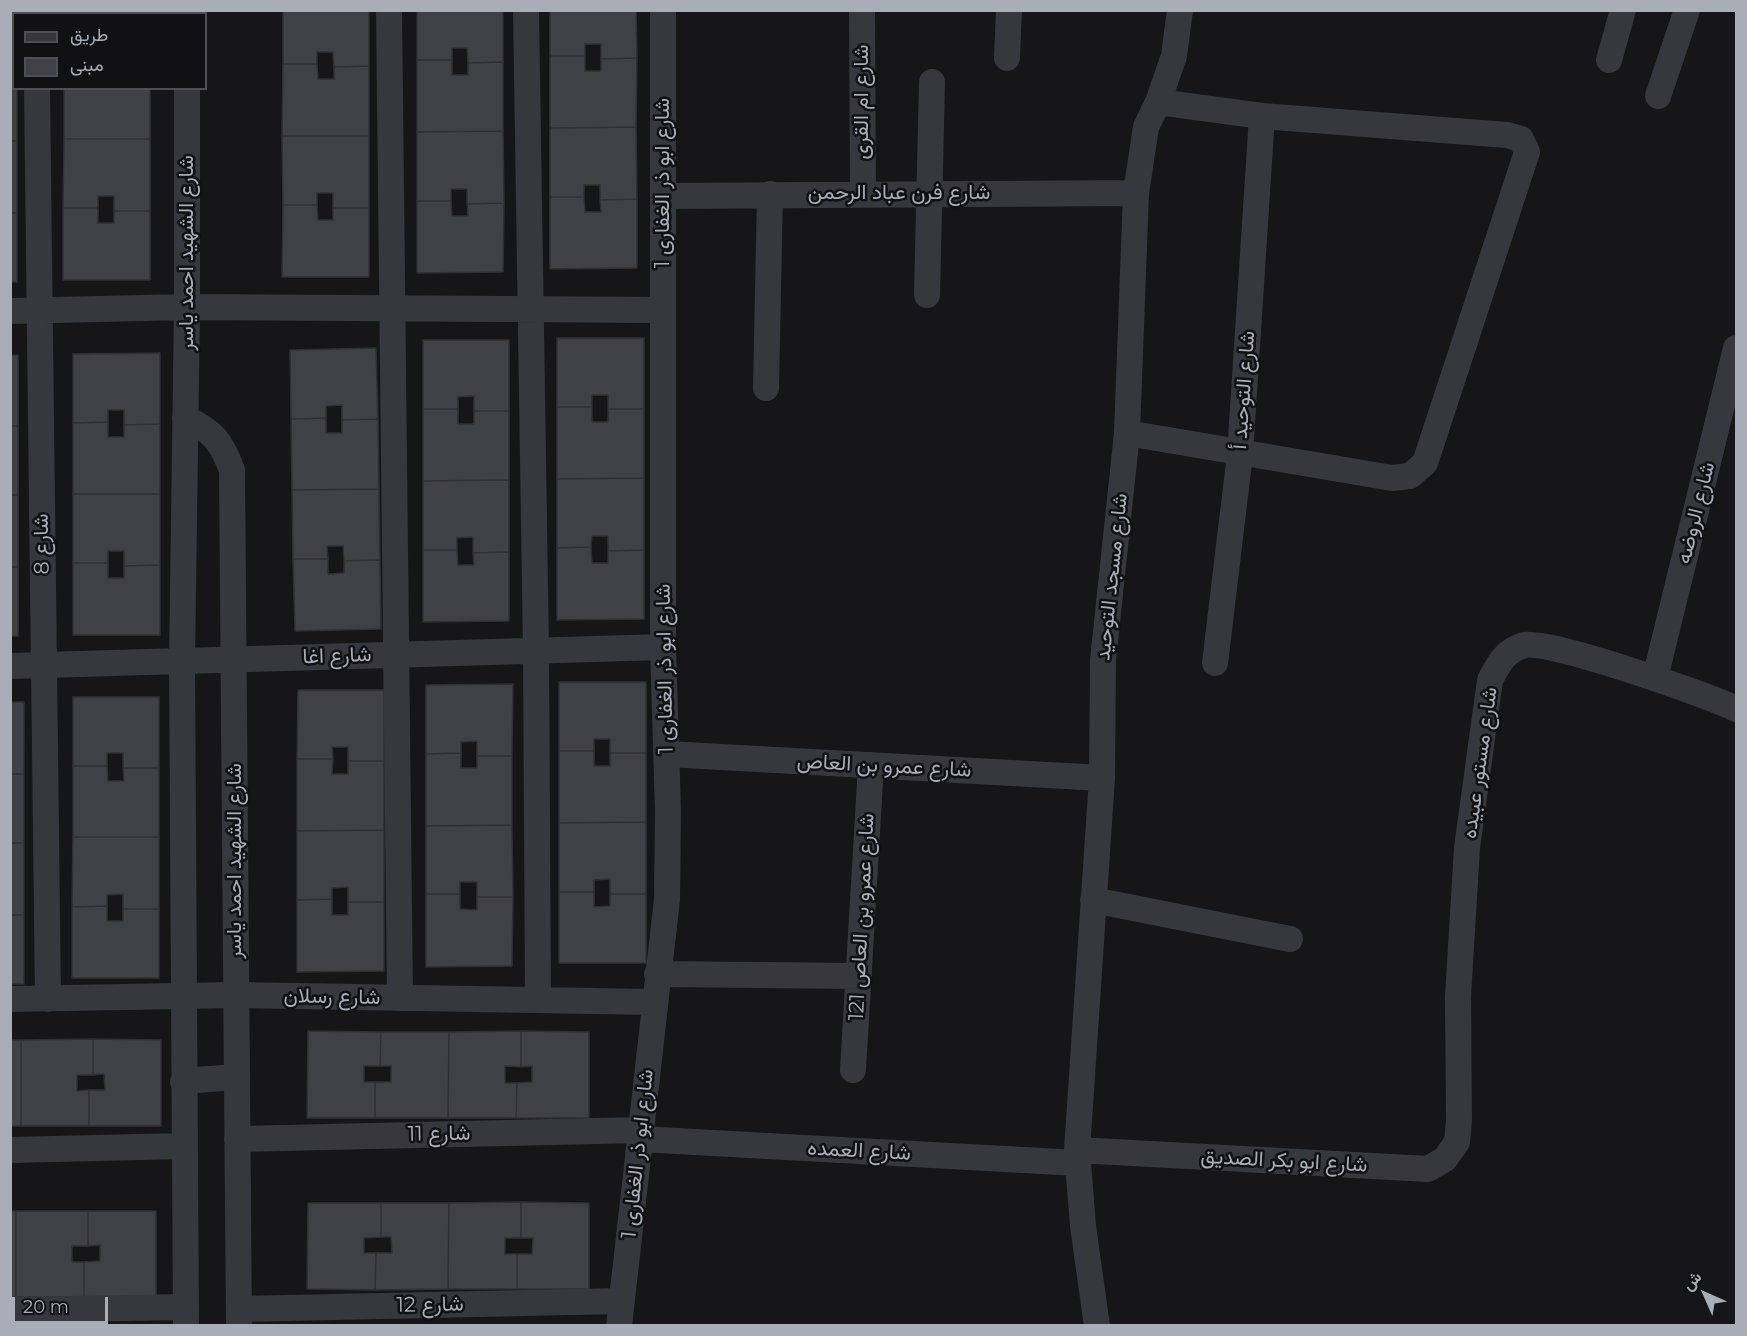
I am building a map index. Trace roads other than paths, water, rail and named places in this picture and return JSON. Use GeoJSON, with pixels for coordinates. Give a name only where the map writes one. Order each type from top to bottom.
{"type":"FeatureCollection","features":[{"type":"Feature","properties":{"kind":"street"},"geometry":{"type":"LineString","coordinates":[[389,10],[394,654],[400,998]]}},
{"type":"Feature","properties":{"kind":"street"},"geometry":{"type":"LineString","coordinates":[[526,10],[536,650],[538,1000]]}},
{"type":"Feature","properties":{"kind":"street","name":"شارع ابو ذر الغفارى 1"},"geometry":{"type":"LineString","coordinates":[[620,1313],[667,899],[667,754],[663,647],[663,10]]}},
{"type":"Feature","properties":{"kind":"street","name":"شارع ام القرى"},"geometry":{"type":"LineString","coordinates":[[862,10],[863,193]]}},
{"type":"Feature","properties":{"kind":"street"},"geometry":{"type":"LineString","coordinates":[[1007,57],[1009,10]]}},
{"type":"Feature","properties":{"kind":"street","name":"شارع مسجد التوحيد"},"geometry":{"type":"LineString","coordinates":[[1097,1326],[1083,1226],[1077,1156],[1102,778],[1103,660],[1127,433],[1136,193],[1146,127],[1158,102],[1174,56],[1180,10]]}},
{"type":"Feature","properties":{"kind":"street"},"geometry":{"type":"LineString","coordinates":[[1609,60],[1623,10]]}},
{"type":"Feature","properties":{"kind":"street"},"geometry":{"type":"LineString","coordinates":[[1658,96],[1687,10]]}},
{"type":"Feature","properties":{"kind":"street"},"geometry":{"type":"LineString","coordinates":[[927,295],[932,82]]}},
{"type":"Feature","properties":{"kind":"street","name":"شارع 8"},"geometry":{"type":"LineString","coordinates":[[37,90],[48,999]]}},
{"type":"Feature","properties":{"kind":"street","name":"شارع الشهيد احمد ياسر"},"geometry":{"type":"LineString","coordinates":[[186,1316],[183,1146],[182,661],[187,307],[187,90]]}},
{"type":"Feature","properties":{"kind":"street"},"geometry":{"type":"LineString","coordinates":[[1127,433],[1392,478],[1410,476],[1425,463],[1527,152],[1521,139],[1507,135],[1262,116],[1158,102]]}},
{"type":"Feature","properties":{"kind":"street","name":"شارع التوحيد أ"},"geometry":{"type":"LineString","coordinates":[[1215,663],[1240,454],[1262,116]]}},
{"type":"Feature","properties":{"kind":"street","name":"شارع فرن عباد الرحمن"},"geometry":{"type":"LineString","coordinates":[[663,196],[929,192],[1136,193]]}},
{"type":"Feature","properties":{"kind":"street"},"geometry":{"type":"LineString","coordinates":[[766,388],[770,194]]}},
{"type":"Feature","properties":{"kind":"street"},"geometry":{"type":"LineString","coordinates":[[10,311],[187,307],[663,310]]}},
{"type":"Feature","properties":{"kind":"street","name":"شارع الروضه"},"geometry":{"type":"LineString","coordinates":[[1655,678],[1737,348]]}},
{"type":"Feature","properties":{"kind":"street","name":"شارع الشهيد احمد ياسر"},"geometry":{"type":"LineString","coordinates":[[185,418],[204,427],[223,445],[232,470],[239,1317]]}},
{"type":"Feature","properties":{"kind":"street","name":"شارع مستور عبيده"},"geometry":{"type":"LineString","coordinates":[[1459,1120],[1458,996],[1467,848],[1491,680],[1503,656],[1527,644],[1553,648],[1655,678],[1737,709]]}},
{"type":"Feature","properties":{"kind":"street","name":"شارع اغا"},"geometry":{"type":"LineString","coordinates":[[10,666],[663,647]]}},
{"type":"Feature","properties":{"kind":"street","name":"شارع عمرو بن العاص"},"geometry":{"type":"LineString","coordinates":[[667,754],[1102,778]]}},
{"type":"Feature","properties":{"kind":"street","name":"شارع عمرو بن العاص 121"},"geometry":{"type":"LineString","coordinates":[[853,1070],[871,765]]}},
{"type":"Feature","properties":{"kind":"street"},"geometry":{"type":"LineString","coordinates":[[1093,900],[1290,939]]}},
{"type":"Feature","properties":{"kind":"street"},"geometry":{"type":"LineString","coordinates":[[657,974],[859,976]]}},
{"type":"Feature","properties":{"kind":"street","name":"شارع رسلان"},"geometry":{"type":"LineString","coordinates":[[10,999],[236,995],[654,1002]]}},
{"type":"Feature","properties":{"kind":"street"},"geometry":{"type":"LineString","coordinates":[[183,1081],[237,1077]]}},
{"type":"Feature","properties":{"kind":"street","name":"شارع ابو بكر الصديق"},"geometry":{"type":"LineString","coordinates":[[1077,1156],[1428,1169],[1445,1159],[1457,1142],[1459,1120]]}},
{"type":"Feature","properties":{"kind":"street","name":"شارع العمده"},"geometry":{"type":"LineString","coordinates":[[641,1134],[1077,1156]]}},
{"type":"Feature","properties":{"kind":"street","name":"شارع 11"},"geometry":{"type":"LineString","coordinates":[[237,1139],[641,1134]]}},
{"type":"Feature","properties":{"kind":"street"},"geometry":{"type":"LineString","coordinates":[[10,1150],[183,1146]]}},
{"type":"Feature","properties":{"kind":"street"},"geometry":{"type":"LineString","coordinates":[[10,1310],[186,1316]]}},
{"type":"Feature","properties":{"kind":"street","name":"شارع 12"},"geometry":{"type":"LineString","coordinates":[[239,1317],[620,1313]]}}]}
